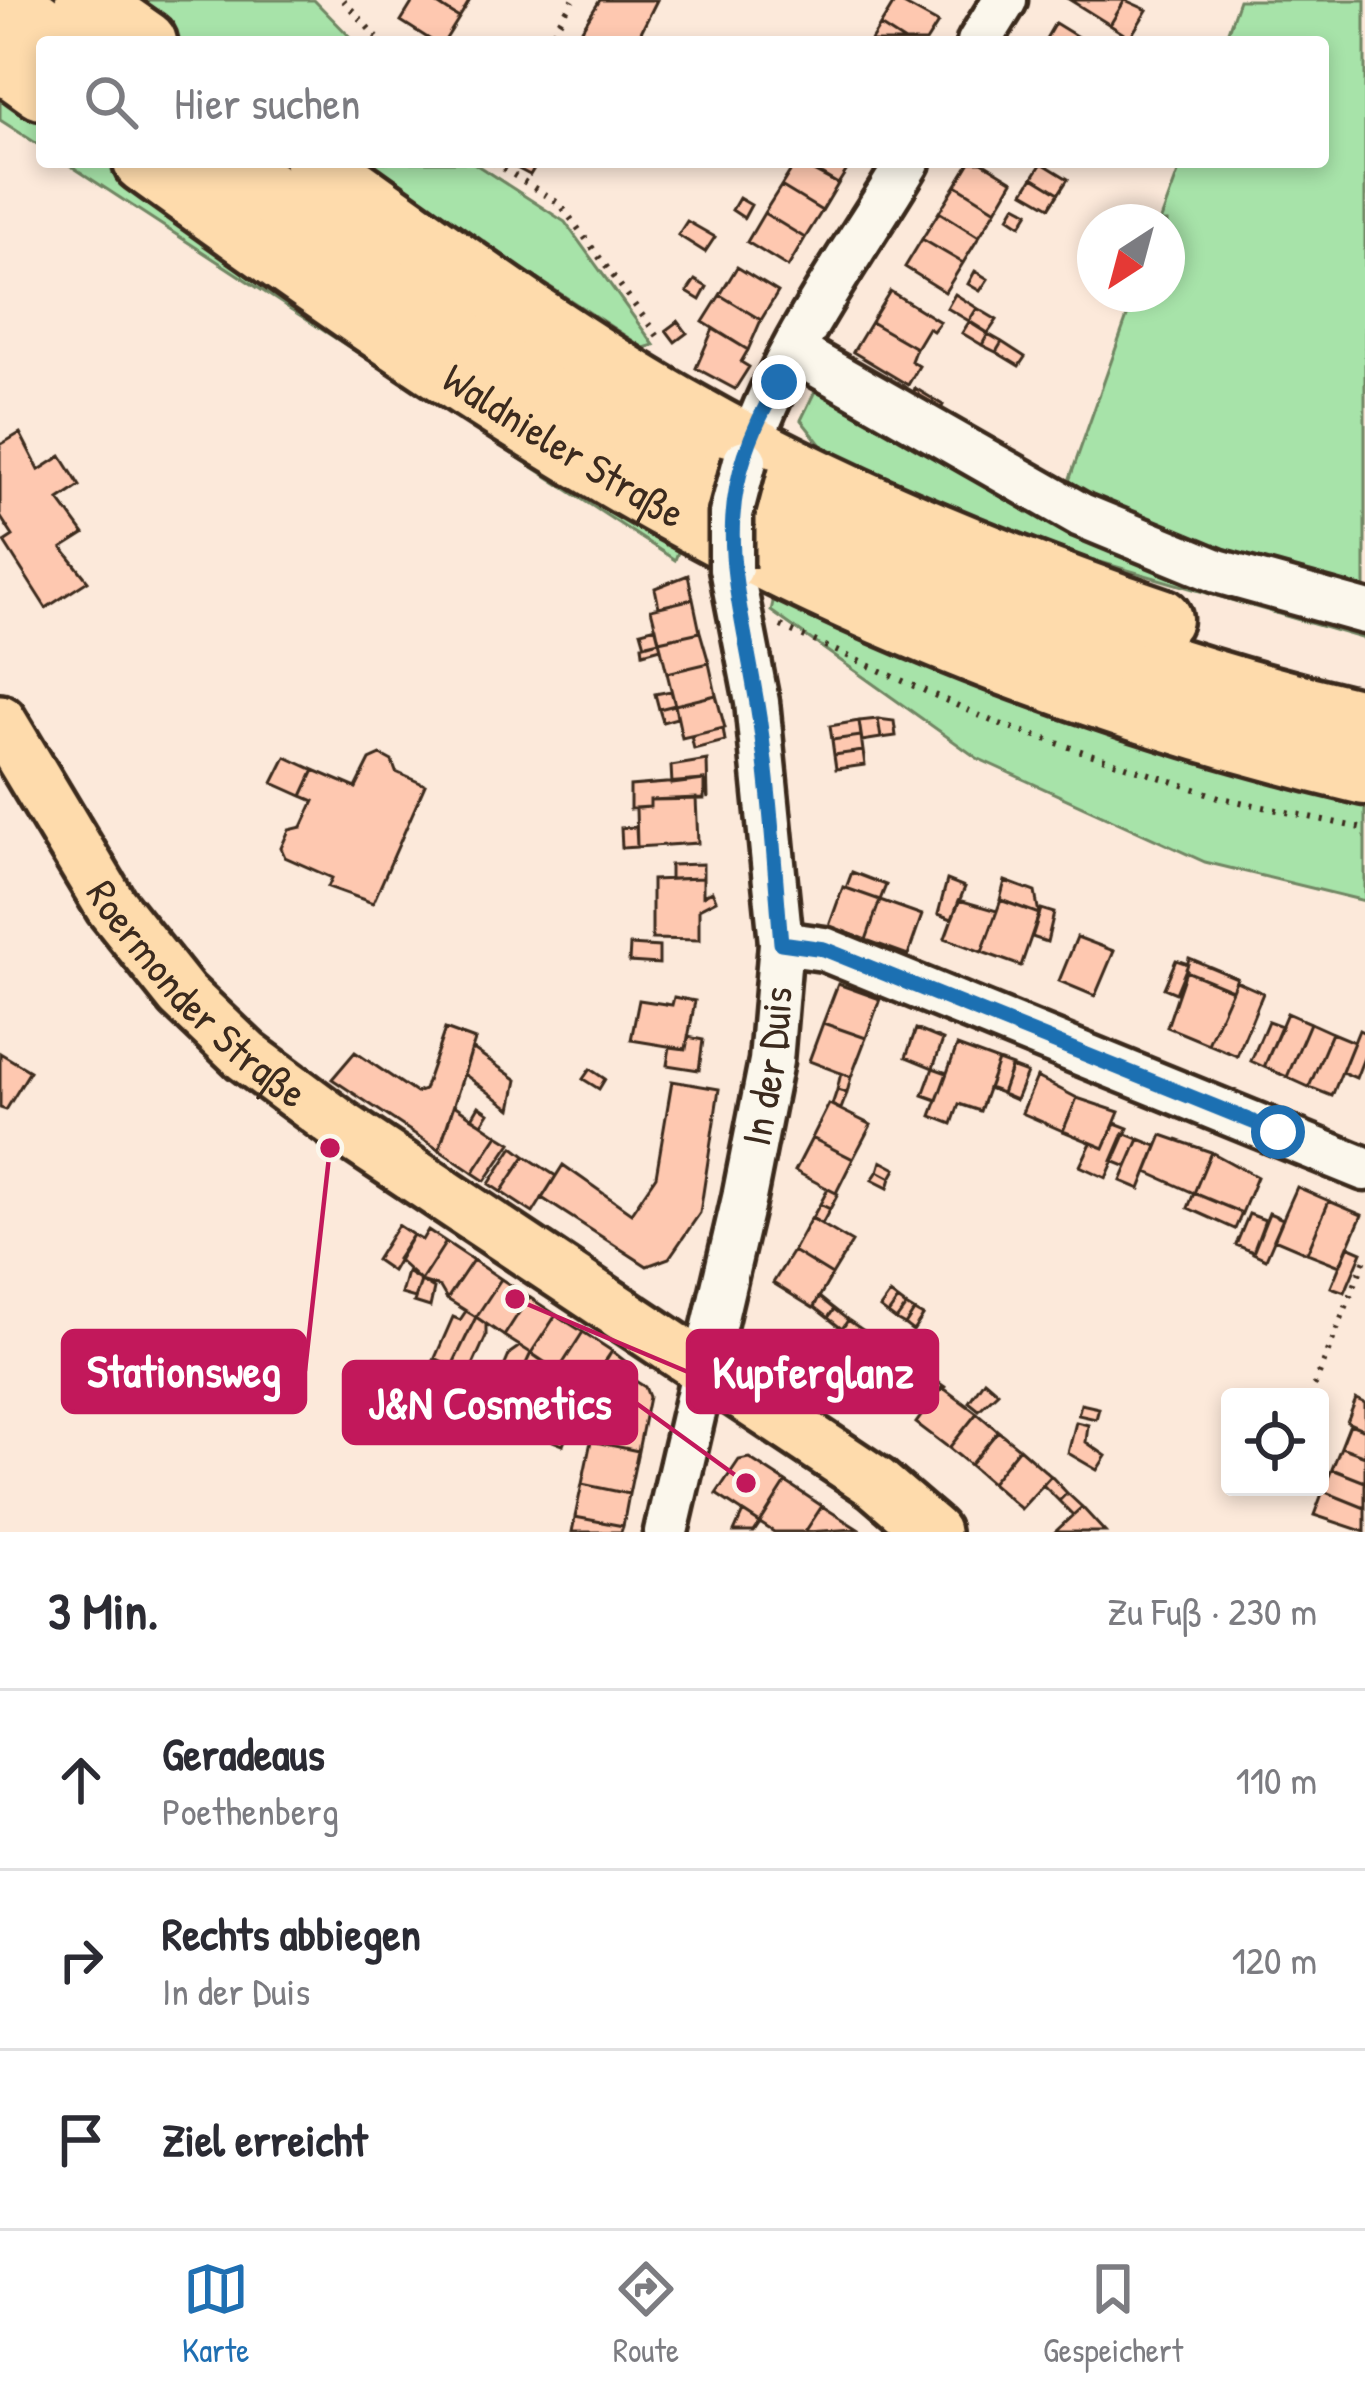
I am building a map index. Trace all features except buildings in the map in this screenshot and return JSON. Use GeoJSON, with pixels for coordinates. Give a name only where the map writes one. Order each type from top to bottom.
{"type":"FeatureCollection","features":[{"type":"Feature","properties":{"kind":"highway"},"geometry":{"type":"LineString","coordinates":[[6,0],[55,36]]}},
{"type":"Feature","properties":{"kind":"highway"},"geometry":{"type":"LineString","coordinates":[[86,0],[137,36]]}},
{"type":"Feature","properties":{"kind":"highway"},"geometry":{"type":"LineString","coordinates":[[0,59],[36,85]]}},
{"type":"Feature","properties":{"kind":"highway","name":"Waldnieler Straße"},"geometry":{"type":"LineString","coordinates":[[153,168],[478,396],[684,516],[812,580],[1033,674],[1284,755],[1365,774]]}},
{"type":"Feature","properties":{"kind":"highway","name":"Waldnieler Straße"},"geometry":{"type":"LineString","coordinates":[[236,168],[519,365],[772,506],[1067,632],[1365,721]]}},
{"type":"Feature","properties":{"kind":"highway"},"geometry":{"type":"LineString","coordinates":[[323,168],[535,318],[748,453],[796,469],[1088,594],[1365,685]]}},
{"type":"Feature","properties":{"kind":"main road","name":"Roermonder Straße"},"geometry":{"type":"LineString","coordinates":[[0,721],[111,906],[182,995],[246,1056],[343,1128],[876,1483],[933,1532]]}},
{"type":"Feature","properties":{"kind":"street"},"geometry":{"type":"LineString","coordinates":[[983,36],[1004,0]]}},
{"type":"Feature","properties":{"kind":"street","name":"In der Duis"},"geometry":{"type":"LineString","coordinates":[[666,1532],[735,1242],[771,1061],[781,943],[757,702],[731,568],[731,514],[748,453],[795,352],[904,168]]}},
{"type":"Feature","properties":{"kind":"street"},"geometry":{"type":"LineString","coordinates":[[795,352],[1081,515],[1217,571],[1365,612]]}},
{"type":"Feature","properties":{"kind":"street"},"geometry":{"type":"LineString","coordinates":[[781,943],[824,949],[1365,1169]]}},
{"type":"Feature","properties":{"kind":"path"},"geometry":{"type":"LineString","coordinates":[[343,0],[376,36]]}},
{"type":"Feature","properties":{"kind":"path"},"geometry":{"type":"LineString","coordinates":[[551,36],[573,0]]}},
{"type":"Feature","properties":{"kind":"path"},"geometry":{"type":"LineString","coordinates":[[503,168],[560,204],[672,356]]}},
{"type":"Feature","properties":{"kind":"path"},"geometry":{"type":"LineString","coordinates":[[1314,1388],[1365,1259]]}},
{"type":"Feature","properties":{"kind":"green space"},"geometry":{"type":"Polygon","coordinates":[[[103,0],[314,0],[349,36],[161,36],[103,0]]]}},
{"type":"Feature","properties":{"kind":"green space"},"geometry":{"type":"Polygon","coordinates":[[[1239,0],[1365,0],[1365,639],[1035,543],[824,449],[801,420],[829,362],[1063,498],[1129,312],[1185,312],[1185,204],[1167,204],[1180,168],[1329,168],[1329,36],[1226,36],[1239,0]]]}},
{"type":"Feature","properties":{"kind":"green space"},"geometry":{"type":"Polygon","coordinates":[[[0,84],[36,110],[36,143],[0,120],[0,84]]]}},
{"type":"Feature","properties":{"kind":"green space"},"geometry":{"type":"Polygon","coordinates":[[[74,168],[123,168],[685,534],[675,560],[74,168]]]}},
{"type":"Feature","properties":{"kind":"green space"},"geometry":{"type":"Polygon","coordinates":[[[367,168],[481,168],[565,222],[654,345],[644,348],[367,168]]]}},
{"type":"Feature","properties":{"kind":"green space"},"geometry":{"type":"Polygon","coordinates":[[[778,579],[1365,788],[1365,901],[1205,862],[977,758],[771,611],[778,579]]]}},
{"type":"Feature","properties":{"kind":"place","name":"Stationsweg"},"geometry":{"type":"Point","coordinates":[330,1148]}},
{"type":"Feature","properties":{"kind":"place","name":"Kupferglanz"},"geometry":{"type":"Point","coordinates":[515,1299]}},
{"type":"Feature","properties":{"kind":"place","name":"J&N Cosmetics"},"geometry":{"type":"Point","coordinates":[746,1483]}},
{"type":"Feature","properties":{"kind":"route"},"geometry":{"type":"LineString","coordinates":[[779,382],[750,444],[731,514],[728,545],[757,702],[781,943],[824,949],[1278,1132]]}}]}
